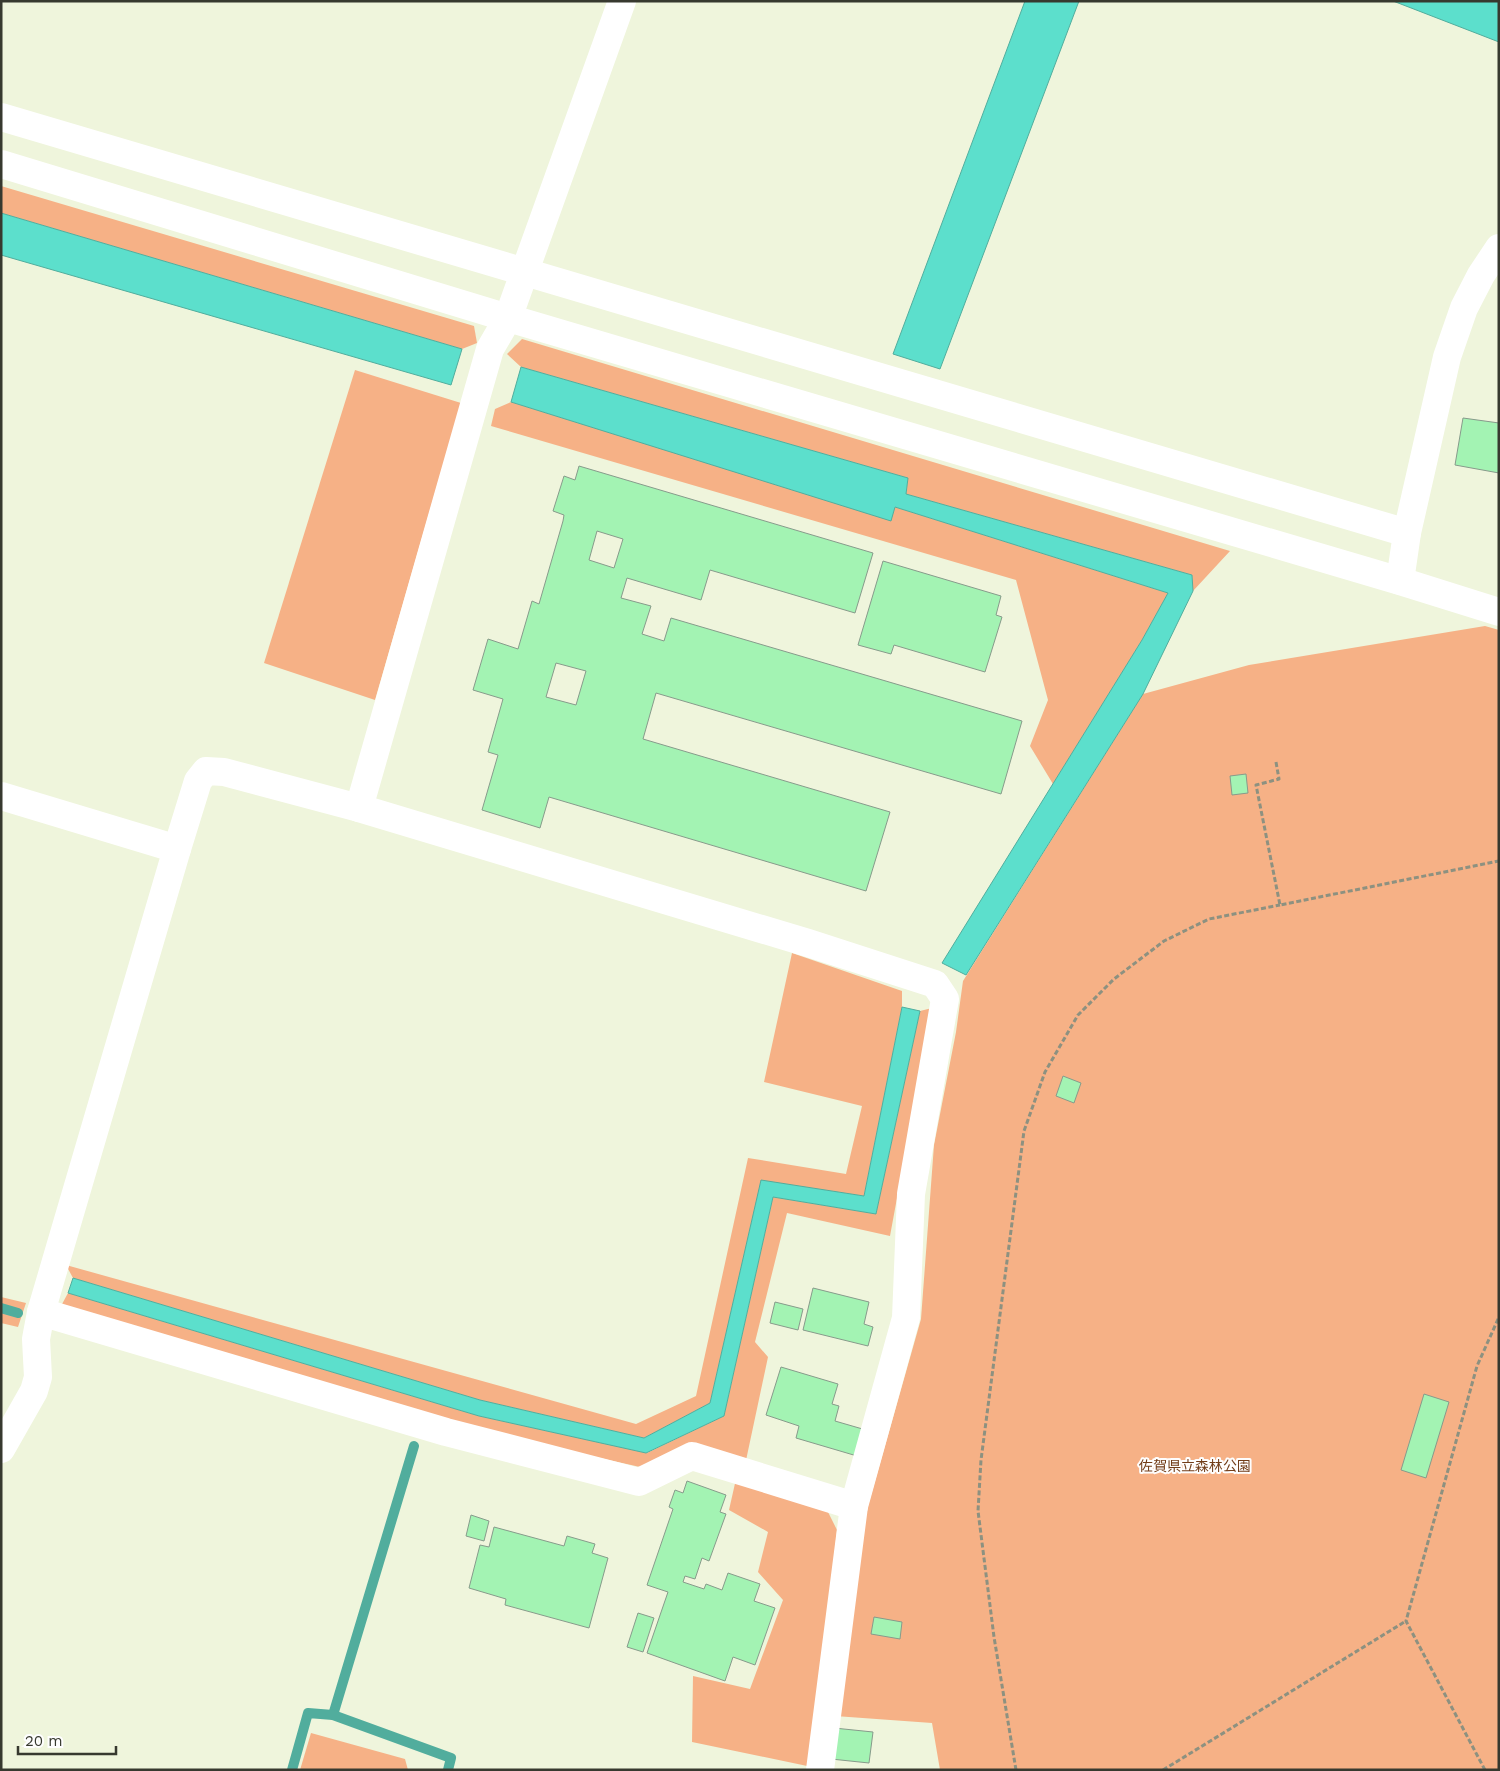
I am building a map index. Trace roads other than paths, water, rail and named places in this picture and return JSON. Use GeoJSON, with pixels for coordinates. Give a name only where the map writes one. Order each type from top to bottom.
{"type":"FeatureCollection","features":[{"type":"Feature","properties":{"kind":"street"},"geometry":{"type":"LineString","coordinates":[[359,808],[490,349],[508,318],[622,1]]}},
{"type":"Feature","properties":{"kind":"street"},"geometry":{"type":"LineString","coordinates":[[1,117],[1407,533]]}},
{"type":"Feature","properties":{"kind":"street"},"geometry":{"type":"LineString","coordinates":[[1,164],[508,318],[1400,581],[1499,612]]}},
{"type":"Feature","properties":{"kind":"street"},"geometry":{"type":"LineString","coordinates":[[1400,581],[1407,533],[1446,357],[1464,308],[1490,278],[1499,248]]}},
{"type":"Feature","properties":{"kind":"street"},"geometry":{"type":"LineString","coordinates":[[1,1449],[10,1417],[34,1390],[38,1377],[36,1339],[42,1312],[177,849],[198,781],[206,771],[224,772],[359,808],[817,946],[934,984],[945,999],[911,1194],[906,1318],[854,1506],[820,1770]]}},
{"type":"Feature","properties":{"kind":"street"},"geometry":{"type":"LineString","coordinates":[[1,796],[177,849]]}},
{"type":"Feature","properties":{"kind":"street"},"geometry":{"type":"LineString","coordinates":[[42,1312],[446,1432],[639,1482],[692,1456],[854,1506]]}},
{"type":"Feature","properties":{"kind":"water"},"geometry":{"type":"Polygon","coordinates":[[[1025,1],[1079,1],[940,369],[893,354],[1025,1]]]}},
{"type":"Feature","properties":{"kind":"water"},"geometry":{"type":"Polygon","coordinates":[[[1393,1],[1499,1],[1499,42],[1393,1]]]}},
{"type":"Feature","properties":{"kind":"water"},"geometry":{"type":"Polygon","coordinates":[[[1,213],[462,349],[451,385],[1,255],[1,213]]]}},
{"type":"Feature","properties":{"kind":"water"},"geometry":{"type":"Polygon","coordinates":[[[521,367],[908,478],[906,494],[1192,575],[1193,591],[1143,694],[966,975],[942,963],[1142,640],[1168,593],[895,507],[891,521],[511,402],[521,367]]]}},
{"type":"Feature","properties":{"kind":"water"},"geometry":{"type":"Polygon","coordinates":[[[902,1007],[920,1011],[876,1214],[773,1197],[724,1416],[646,1453],[479,1416],[68,1293],[73,1278],[480,1400],[644,1438],[710,1403],[761,1180],[864,1196],[902,1007]]]}},
{"type":"Feature","properties":{"kind":"waterway"},"geometry":{"type":"LineString","coordinates":[[1,1308],[18,1313]]}},
{"type":"Feature","properties":{"kind":"waterway"},"geometry":{"type":"LineString","coordinates":[[333,1715],[414,1446]]}},
{"type":"Feature","properties":{"kind":"waterway"},"geometry":{"type":"LineString","coordinates":[[292,1770],[308,1713],[333,1715],[451,1758],[448,1770]]}},
{"type":"Feature","properties":{"kind":"park label","name":"佐賀県立森林公園"},"geometry":{"type":"Point","coordinates":[1195,1466]}}]}
